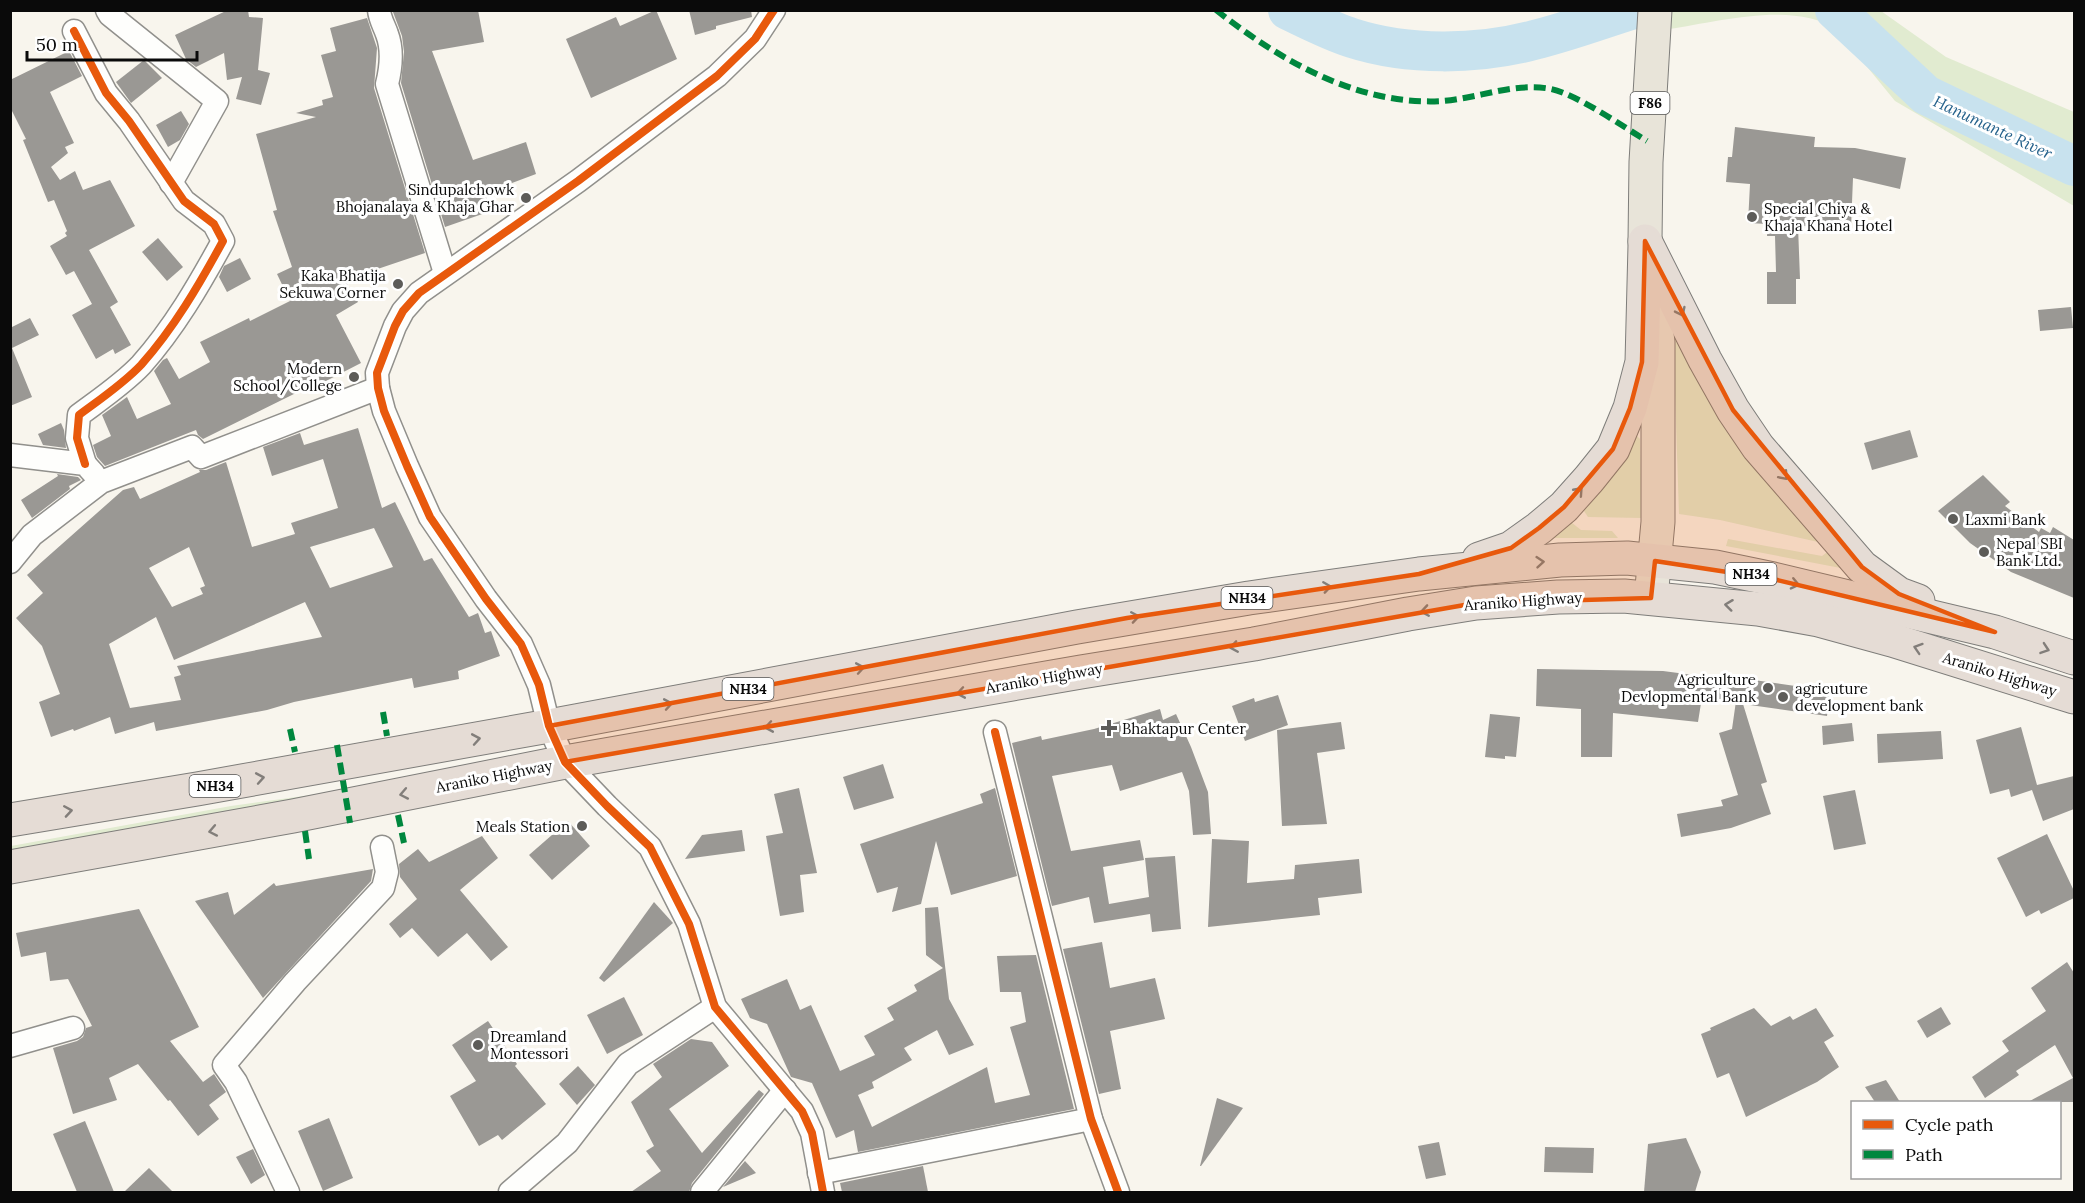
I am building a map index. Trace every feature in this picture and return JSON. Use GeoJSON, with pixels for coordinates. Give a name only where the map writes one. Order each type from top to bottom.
{"type":"FeatureCollection","features":[{"type":"Feature","properties":{"kind":"highway"},"geometry":{"type":"LineString","coordinates":[[1419,574],[1511,548],[1564,507],[1612,449],[1630,408],[1642,362],[1645,241]]}},
{"type":"Feature","properties":{"kind":"highway"},"geometry":{"type":"LineString","coordinates":[[1645,241],[1733,410],[1758,447],[1862,567],[1899,594],[1995,632]]}},
{"type":"Feature","properties":{"kind":"highway","name":"NH34"},"geometry":{"type":"LineString","coordinates":[[10,820],[549,726],[1077,627],[1249,598],[1419,574],[1560,560],[1627,558],[1715,567],[1995,632],[2074,658]]}},
{"type":"Feature","properties":{"kind":"highway","name":"Araniko Highway"},"geometry":{"type":"LineString","coordinates":[[10,867],[293,816],[565,762],[1254,644],[1476,603],[1558,597],[1651,598],[1758,609],[1819,620],[1892,640],[2074,697]]}},
{"type":"Feature","properties":{"kind":"main road","name":"F86"},"geometry":{"type":"LineString","coordinates":[[1645,241],[1646,162],[1655,10]]}},
{"type":"Feature","properties":{"kind":"main road"},"geometry":{"type":"LineString","coordinates":[[1645,241],[1658,342],[1659,443],[1655,561],[1651,598]]}},
{"type":"Feature","properties":{"kind":"street"},"geometry":{"type":"LineString","coordinates":[[107,10],[110,15],[217,101],[171,183]]}},
{"type":"Feature","properties":{"kind":"street"},"geometry":{"type":"LineString","coordinates":[[379,10],[380,22],[388,34],[392,65],[387,84],[445,273]]}},
{"type":"Feature","properties":{"kind":"street"},"geometry":{"type":"LineString","coordinates":[[774,10],[755,39],[717,76],[578,181],[419,293],[403,311],[395,326],[377,373],[384,411],[430,517],[486,599],[521,644],[539,685],[549,726],[565,762],[650,847],[689,924],[715,1007],[802,1111],[812,1133],[821,1183],[1091,1119]]}},
{"type":"Feature","properties":{"kind":"street"},"geometry":{"type":"LineString","coordinates":[[74,31],[106,93],[129,121],[184,201],[214,224],[223,241],[198,288],[167,333],[139,367],[79,415],[77,438],[86,464],[101,482]]}},
{"type":"Feature","properties":{"kind":"street"},"geometry":{"type":"LineString","coordinates":[[10,562],[32,535],[101,482],[192,447],[201,457],[378,388]]}},
{"type":"Feature","properties":{"kind":"street"},"geometry":{"type":"LineString","coordinates":[[10,455],[86,464]]}},
{"type":"Feature","properties":{"kind":"street"},"geometry":{"type":"LineString","coordinates":[[995,732],[1091,1119],[1118,1192]]}},
{"type":"Feature","properties":{"kind":"street"},"geometry":{"type":"LineString","coordinates":[[288,1192],[236,1082],[224,1065],[295,982],[383,888],[387,872],[382,847]]}},
{"type":"Feature","properties":{"kind":"street"},"geometry":{"type":"LineString","coordinates":[[510,1192],[567,1143],[628,1064],[715,1007]]}},
{"type":"Feature","properties":{"kind":"street"},"geometry":{"type":"LineString","coordinates":[[10,1046],[73,1028]]}},
{"type":"Feature","properties":{"kind":"street"},"geometry":{"type":"LineString","coordinates":[[702,1192],[785,1090]]}},
{"type":"Feature","properties":{"kind":"highlighted area"},"geometry":{"type":"Polygon","coordinates":[[[1645,241],[1733,410],[1862,567],[1899,594],[1995,632],[1773,579],[1655,561],[1651,598],[1476,603],[565,762],[549,726],[1127,618],[1419,574],[1511,548],[1539,528],[1564,507],[1613,449],[1630,408],[1642,362],[1645,241]]]}},
{"type":"Feature","properties":{"kind":"green space"},"geometry":{"type":"Polygon","coordinates":[[[1668,11],[1881,11],[1946,57],[2074,112],[2074,206],[1895,101],[1837,30],[1820,21],[1800,16],[1755,16],[1669,29],[1668,11]]]}},
{"type":"Feature","properties":{"kind":"green space"},"geometry":{"type":"Polygon","coordinates":[[[1673,332],[1824,536],[1818,542],[1720,520],[1679,514],[1673,332]]]}},
{"type":"Feature","properties":{"kind":"green space"},"geometry":{"type":"Polygon","coordinates":[[[1636,435],[1640,439],[1642,518],[1588,517],[1582,508],[1636,435]]]}},
{"type":"Feature","properties":{"kind":"green space"},"geometry":{"type":"Polygon","coordinates":[[[1567,519],[1581,530],[1612,531],[1618,538],[1552,538],[1567,519]]]}},
{"type":"Feature","properties":{"kind":"green space"},"geometry":{"type":"Polygon","coordinates":[[[1728,539],[1822,556],[1834,547],[1851,570],[1726,546],[1728,539]]]}},
{"type":"Feature","properties":{"kind":"green space"},"geometry":{"type":"Polygon","coordinates":[[[348,790],[11,859],[11,846],[231,806],[348,790]]]}},
{"type":"Feature","properties":{"kind":"building"},"geometry":{"type":"Polygon","coordinates":[[[228,10],[248,10],[249,17],[263,18],[258,70],[270,73],[261,105],[236,99],[242,77],[227,80],[224,53],[196,67],[186,59],[175,35],[228,10]]]}},
{"type":"Feature","properties":{"kind":"building"},"geometry":{"type":"Polygon","coordinates":[[[398,10],[478,10],[484,42],[432,51],[473,160],[526,142],[536,174],[485,193],[491,211],[445,227],[401,83],[404,52],[402,36],[393,12],[398,10]]]}},
{"type":"Feature","properties":{"kind":"building"},"geometry":{"type":"Polygon","coordinates":[[[656,10],[677,59],[591,98],[566,39],[616,17],[620,26],[656,10]]]}},
{"type":"Feature","properties":{"kind":"building"},"geometry":{"type":"Polygon","coordinates":[[[689,10],[751,10],[752,17],[716,26],[716,29],[695,35],[689,10]]]}},
{"type":"Feature","properties":{"kind":"building"},"geometry":{"type":"Polygon","coordinates":[[[367,18],[377,48],[374,88],[425,253],[345,280],[358,302],[336,315],[361,363],[203,439],[196,430],[105,466],[97,457],[93,445],[111,436],[102,415],[127,397],[137,419],[171,404],[154,371],[163,360],[167,358],[179,379],[210,362],[200,342],[290,301],[277,274],[292,267],[273,211],[277,210],[256,134],[316,117],[296,113],[323,105],[322,100],[333,97],[321,55],[336,51],[330,28],[367,18]]]}},
{"type":"Feature","properties":{"kind":"building"},"geometry":{"type":"Polygon","coordinates":[[[69,51],[82,76],[50,92],[74,143],[65,147],[68,153],[51,167],[60,180],[75,171],[83,190],[110,180],[135,226],[89,250],[118,302],[110,307],[131,345],[115,354],[113,349],[96,359],[72,315],[92,304],[74,271],[66,275],[50,246],[67,236],[65,233],[67,231],[54,200],[48,202],[23,140],[26,139],[10,107],[10,80],[69,51]]]}},
{"type":"Feature","properties":{"kind":"building"},"geometry":{"type":"Polygon","coordinates":[[[144,60],[162,78],[131,103],[116,82],[144,60]]]}},
{"type":"Feature","properties":{"kind":"building"},"geometry":{"type":"Polygon","coordinates":[[[181,111],[189,124],[180,140],[168,147],[156,125],[181,111]]]}},
{"type":"Feature","properties":{"kind":"building"},"geometry":{"type":"Polygon","coordinates":[[[1735,127],[1815,137],[1814,147],[1855,148],[1906,158],[1900,189],[1853,178],[1851,227],[1798,226],[1800,279],[1796,279],[1796,304],[1767,304],[1767,272],[1776,272],[1775,236],[1767,236],[1768,224],[1748,223],[1750,184],[1726,182],[1728,157],[1732,157],[1735,127]]]}},
{"type":"Feature","properties":{"kind":"building"},"geometry":{"type":"Polygon","coordinates":[[[158,238],[183,267],[167,281],[142,252],[158,238]]]}},
{"type":"Feature","properties":{"kind":"building"},"geometry":{"type":"Polygon","coordinates":[[[240,258],[251,279],[227,292],[219,277],[224,266],[240,258]]]}},
{"type":"Feature","properties":{"kind":"building"},"geometry":{"type":"Polygon","coordinates":[[[2071,307],[2073,328],[2040,331],[2038,310],[2071,307]]]}},
{"type":"Feature","properties":{"kind":"building"},"geometry":{"type":"Polygon","coordinates":[[[30,318],[39,335],[12,348],[32,397],[10,406],[10,328],[30,318]]]}},
{"type":"Feature","properties":{"kind":"building"},"geometry":{"type":"Polygon","coordinates":[[[61,423],[66,448],[43,445],[38,434],[61,423]]]}},
{"type":"Feature","properties":{"kind":"building"},"geometry":{"type":"Polygon","coordinates":[[[358,428],[382,508],[395,502],[424,561],[432,558],[469,617],[478,613],[485,633],[491,631],[500,656],[458,671],[459,679],[414,688],[412,678],[294,702],[267,710],[156,731],[154,722],[115,734],[110,717],[51,737],[39,702],[60,694],[42,646],[16,618],[43,593],[27,575],[123,490],[134,487],[140,499],[200,472],[199,470],[206,470],[226,462],[252,547],[295,534],[291,523],[338,508],[323,459],[272,476],[263,447],[300,433],[304,445],[358,428]],[[374,528],[310,547],[330,588],[393,567],[374,528]],[[189,547],[149,568],[172,607],[203,594],[200,588],[205,586],[189,547]],[[305,602],[174,660],[156,617],[109,644],[130,708],[181,700],[174,677],[181,675],[177,666],[322,637],[305,602]]]}},
{"type":"Feature","properties":{"kind":"building"},"geometry":{"type":"Polygon","coordinates":[[[1910,430],[1918,457],[1872,470],[1864,443],[1910,430]]]}},
{"type":"Feature","properties":{"kind":"building"},"geometry":{"type":"Polygon","coordinates":[[[57,474],[78,477],[81,480],[69,486],[70,489],[32,518],[21,500],[58,476],[57,474]]]}},
{"type":"Feature","properties":{"kind":"building"},"geometry":{"type":"Polygon","coordinates":[[[1983,475],[2010,502],[2005,506],[2039,532],[2041,528],[2050,533],[2053,527],[2074,540],[2074,598],[2011,572],[1970,543],[1938,511],[1983,475]]]}},
{"type":"Feature","properties":{"kind":"building"},"geometry":{"type":"Polygon","coordinates":[[[1537,669],[1663,671],[1739,681],[1740,678],[1830,691],[1827,716],[1743,704],[1767,782],[1761,784],[1771,814],[1731,828],[1681,837],[1677,814],[1723,806],[1721,800],[1738,795],[1719,733],[1732,729],[1736,701],[1702,697],[1698,722],[1613,713],[1612,757],[1581,757],[1581,709],[1536,706],[1537,669]]]}},
{"type":"Feature","properties":{"kind":"building"},"geometry":{"type":"Polygon","coordinates":[[[1278,695],[1288,725],[1245,741],[1232,706],[1254,698],[1255,702],[1278,695]]]}},
{"type":"Feature","properties":{"kind":"building"},"geometry":{"type":"Polygon","coordinates":[[[1160,709],[1163,720],[1176,714],[1191,747],[1208,792],[1211,834],[1193,835],[1189,791],[1182,772],[1120,791],[1112,765],[1052,776],[1071,851],[1140,840],[1144,860],[1103,867],[1109,904],[1149,897],[1145,858],[1175,856],[1181,929],[1152,932],[1150,914],[1094,923],[1089,897],[1052,906],[1012,743],[1041,736],[1042,740],[1094,729],[1160,709]]]}},
{"type":"Feature","properties":{"kind":"building"},"geometry":{"type":"Polygon","coordinates":[[[1490,714],[1520,717],[1516,757],[1505,756],[1505,759],[1485,757],[1490,714]]]}},
{"type":"Feature","properties":{"kind":"building"},"geometry":{"type":"Polygon","coordinates":[[[1341,722],[1345,749],[1317,753],[1327,824],[1282,826],[1277,730],[1341,722]]]}},
{"type":"Feature","properties":{"kind":"building"},"geometry":{"type":"Polygon","coordinates":[[[1852,723],[1854,741],[1823,745],[1822,726],[1852,723]]]}},
{"type":"Feature","properties":{"kind":"building"},"geometry":{"type":"Polygon","coordinates":[[[2021,727],[2037,785],[2074,776],[2074,809],[2043,821],[2032,790],[2011,797],[2009,789],[1990,794],[1976,740],[2021,727]]]}},
{"type":"Feature","properties":{"kind":"building"},"geometry":{"type":"Polygon","coordinates":[[[1941,731],[1943,759],[1878,763],[1877,734],[1941,731]]]}},
{"type":"Feature","properties":{"kind":"building"},"geometry":{"type":"Polygon","coordinates":[[[883,764],[894,798],[854,810],[843,777],[883,764]]]}},
{"type":"Feature","properties":{"kind":"building"},"geometry":{"type":"Polygon","coordinates":[[[799,788],[817,873],[800,875],[804,912],[780,916],[766,836],[783,833],[774,794],[799,788]]]}},
{"type":"Feature","properties":{"kind":"building"},"geometry":{"type":"Polygon","coordinates":[[[995,788],[1017,876],[951,895],[936,841],[921,904],[892,912],[898,887],[877,893],[860,844],[983,803],[980,794],[995,788]]]}},
{"type":"Feature","properties":{"kind":"building"},"geometry":{"type":"Polygon","coordinates":[[[1855,790],[1866,844],[1834,850],[1823,796],[1855,790]]]}},
{"type":"Feature","properties":{"kind":"building"},"geometry":{"type":"Polygon","coordinates":[[[568,821],[590,846],[552,880],[529,855],[568,821]]]}},
{"type":"Feature","properties":{"kind":"building"},"geometry":{"type":"Polygon","coordinates":[[[742,830],[745,851],[685,859],[702,835],[742,830]]]}},
{"type":"Feature","properties":{"kind":"building"},"geometry":{"type":"Polygon","coordinates":[[[2047,834],[2074,891],[2074,898],[2041,914],[2039,910],[2026,917],[1997,858],[2047,834]]]}},
{"type":"Feature","properties":{"kind":"building"},"geometry":{"type":"Polygon","coordinates":[[[482,836],[498,858],[460,890],[508,947],[491,961],[467,933],[438,957],[412,928],[400,938],[389,924],[417,899],[400,877],[399,864],[418,849],[429,862],[482,836]]]}},
{"type":"Feature","properties":{"kind":"building"},"geometry":{"type":"Polygon","coordinates":[[[1212,839],[1249,841],[1247,883],[1294,879],[1295,865],[1359,859],[1362,893],[1318,898],[1320,915],[1208,927],[1212,839]]]}},
{"type":"Feature","properties":{"kind":"building"},"geometry":{"type":"Polygon","coordinates":[[[373,869],[371,881],[263,998],[195,901],[228,892],[234,915],[274,883],[276,886],[373,869]]]}},
{"type":"Feature","properties":{"kind":"building"},"geometry":{"type":"Polygon","coordinates":[[[654,902],[673,923],[604,982],[599,978],[654,902]]]}},
{"type":"Feature","properties":{"kind":"building"},"geometry":{"type":"Polygon","coordinates":[[[938,907],[949,999],[974,1045],[949,1055],[937,1030],[904,1048],[912,1060],[872,1082],[874,1088],[858,1095],[872,1127],[987,1067],[995,1103],[1030,1095],[1010,1027],[1026,1022],[1021,992],[1000,992],[997,956],[1036,955],[1074,1109],[858,1152],[854,1130],[836,1138],[812,1083],[791,1077],[767,1024],[750,1018],[741,999],[787,979],[800,1010],[811,1005],[840,1071],[875,1055],[864,1036],[894,1020],[887,1008],[917,991],[914,985],[943,968],[926,955],[925,908],[938,907]]]}},
{"type":"Feature","properties":{"kind":"building"},"geometry":{"type":"Polygon","coordinates":[[[139,909],[199,1027],[170,1041],[203,1082],[214,1074],[226,1092],[209,1105],[219,1119],[198,1136],[138,1064],[109,1078],[117,1100],[73,1114],[53,1048],[77,1041],[83,1037],[86,1028],[92,1026],[68,979],[50,981],[46,952],[21,957],[16,933],[139,909]]]}},
{"type":"Feature","properties":{"kind":"building"},"geometry":{"type":"Polygon","coordinates":[[[1102,942],[1110,988],[1155,978],[1165,1019],[1110,1031],[1121,1089],[1099,1094],[1063,949],[1102,942]]]}},
{"type":"Feature","properties":{"kind":"building"},"geometry":{"type":"Polygon","coordinates":[[[2067,962],[2074,973],[2074,1102],[2030,1101],[2073,1078],[2055,1045],[2016,1071],[2019,1075],[1985,1098],[1972,1077],[2009,1051],[2002,1041],[2046,1011],[2031,988],[2067,962]]]}},
{"type":"Feature","properties":{"kind":"building"},"geometry":{"type":"Polygon","coordinates":[[[624,997],[643,1035],[607,1054],[587,1015],[624,997]]]}},
{"type":"Feature","properties":{"kind":"building"},"geometry":{"type":"Polygon","coordinates":[[[1941,1007],[1951,1024],[1927,1038],[1917,1021],[1941,1007]]]}},
{"type":"Feature","properties":{"kind":"building"},"geometry":{"type":"Polygon","coordinates":[[[1754,1008],[1771,1026],[1790,1016],[1793,1020],[1816,1008],[1834,1036],[1824,1042],[1839,1067],[1817,1082],[1746,1117],[1729,1073],[1717,1078],[1701,1034],[1754,1008]]]}},
{"type":"Feature","properties":{"kind":"building"},"geometry":{"type":"Polygon","coordinates":[[[488,1021],[517,1064],[515,1066],[546,1104],[502,1140],[498,1135],[479,1146],[450,1096],[476,1081],[452,1045],[488,1021]]]}},
{"type":"Feature","properties":{"kind":"building"},"geometry":{"type":"Polygon","coordinates":[[[691,1039],[712,1042],[729,1066],[669,1109],[702,1153],[759,1090],[764,1094],[692,1183],[689,1192],[631,1192],[661,1171],[646,1151],[654,1146],[631,1102],[662,1077],[653,1064],[691,1039]]]}},
{"type":"Feature","properties":{"kind":"building"},"geometry":{"type":"Polygon","coordinates":[[[578,1066],[595,1085],[577,1105],[559,1084],[578,1066]]]}},
{"type":"Feature","properties":{"kind":"building"},"geometry":{"type":"Polygon","coordinates":[[[1886,1080],[1899,1101],[1874,1101],[1865,1087],[1886,1080]]]}},
{"type":"Feature","properties":{"kind":"building"},"geometry":{"type":"Polygon","coordinates":[[[1217,1098],[1243,1108],[1200,1166],[1217,1098]]]}},
{"type":"Feature","properties":{"kind":"building"},"geometry":{"type":"Polygon","coordinates":[[[329,1118],[353,1178],[323,1191],[298,1131],[329,1118]]]}},
{"type":"Feature","properties":{"kind":"building"},"geometry":{"type":"Polygon","coordinates":[[[85,1121],[114,1192],[77,1192],[53,1134],[85,1121]]]}},
{"type":"Feature","properties":{"kind":"building"},"geometry":{"type":"Polygon","coordinates":[[[1686,1138],[1701,1172],[1695,1192],[1644,1192],[1648,1144],[1686,1138]]]}},
{"type":"Feature","properties":{"kind":"building"},"geometry":{"type":"Polygon","coordinates":[[[1439,1142],[1446,1175],[1426,1179],[1418,1146],[1439,1142]]]}},
{"type":"Feature","properties":{"kind":"building"},"geometry":{"type":"Polygon","coordinates":[[[1545,1147],[1594,1148],[1593,1173],[1544,1172],[1545,1147]]]}},
{"type":"Feature","properties":{"kind":"building"},"geometry":{"type":"Polygon","coordinates":[[[253,1149],[265,1175],[251,1184],[236,1157],[253,1149]]]}},
{"type":"Feature","properties":{"kind":"building"},"geometry":{"type":"Polygon","coordinates":[[[745,1161],[756,1173],[723,1187],[745,1161]]]}},
{"type":"Feature","properties":{"kind":"building"},"geometry":{"type":"Polygon","coordinates":[[[923,1166],[928,1192],[842,1192],[840,1183],[923,1166]]]}},
{"type":"Feature","properties":{"kind":"building"},"geometry":{"type":"Polygon","coordinates":[[[149,1168],[173,1192],[124,1192],[149,1168]]]}},
{"type":"Feature","properties":{"kind":"waterway","name":"Hanumante River"},"geometry":{"type":"LineString","coordinates":[[1288,10],[1336,32],[1374,44],[1443,51],[1466,51],[1512,45],[1631,10]]}},
{"type":"Feature","properties":{"kind":"waterway","name":"Hanumante River"},"geometry":{"type":"LineString","coordinates":[[1835,10],[1926,95],[2074,166]]}},
{"type":"Feature","properties":{"kind":"marked path"},"geometry":{"type":"LineString","coordinates":[[1216,10],[1294,63],[1351,88],[1412,101],[1443,101],[1510,89],[1538,87],[1551,89],[1587,104],[1647,141]]}},
{"type":"Feature","properties":{"kind":"marked path"},"geometry":{"type":"LineString","coordinates":[[383,712],[387,736]]}},
{"type":"Feature","properties":{"kind":"marked path"},"geometry":{"type":"LineString","coordinates":[[290,729],[295,752]]}},
{"type":"Feature","properties":{"kind":"marked path"},"geometry":{"type":"LineString","coordinates":[[337,745],[350,823]]}},
{"type":"Feature","properties":{"kind":"marked path"},"geometry":{"type":"LineString","coordinates":[[398,815],[404,843]]}},
{"type":"Feature","properties":{"kind":"marked path"},"geometry":{"type":"LineString","coordinates":[[305,831],[309,859]]}},
{"type":"Feature","properties":{"kind":"cycle path"},"geometry":{"type":"LineString","coordinates":[[774,10],[755,39],[717,76],[578,181],[419,293],[403,311],[395,326],[377,373],[384,411],[430,517],[486,599],[521,644],[539,685],[549,726],[565,762],[650,847],[689,924],[715,1007],[802,1111],[812,1133],[823,1192]]}},
{"type":"Feature","properties":{"kind":"cycle path"},"geometry":{"type":"LineString","coordinates":[[74,31],[106,93],[129,121],[184,201],[214,224],[223,241],[185,306],[153,351],[127,379],[79,415],[77,438],[85,464]]}},
{"type":"Feature","properties":{"kind":"cycle path"},"geometry":{"type":"LineString","coordinates":[[995,732],[1091,1119],[1118,1192]]}},
{"type":"Feature","properties":{"kind":"place","name":"Sindupalchowk Bhojanalaya & Khaja Ghar"},"geometry":{"type":"Point","coordinates":[526,198]}},
{"type":"Feature","properties":{"kind":"place","name":"Special Chiya & Khaja Khana Hotel"},"geometry":{"type":"Point","coordinates":[1752,217]}},
{"type":"Feature","properties":{"kind":"place","name":"Kaka Bhatija Sekuwa Corner"},"geometry":{"type":"Point","coordinates":[398,284]}},
{"type":"Feature","properties":{"kind":"place","name":"Modern School/College"},"geometry":{"type":"Point","coordinates":[354,377]}},
{"type":"Feature","properties":{"kind":"place","name":"Laxmi Bank"},"geometry":{"type":"Point","coordinates":[1953,519]}},
{"type":"Feature","properties":{"kind":"place","name":"Nepal SBI Bank Ltd."},"geometry":{"type":"Point","coordinates":[1984,552]}},
{"type":"Feature","properties":{"kind":"place","name":"Agriculture Devlopmental Bank"},"geometry":{"type":"Point","coordinates":[1768,688]}},
{"type":"Feature","properties":{"kind":"place","name":"agricuture development bank"},"geometry":{"type":"Point","coordinates":[1783,697]}},
{"type":"Feature","properties":{"kind":"place","name":"Bhaktapur Center"},"geometry":{"type":"Point","coordinates":[1109,728]}},
{"type":"Feature","properties":{"kind":"place","name":"Meals Station"},"geometry":{"type":"Point","coordinates":[582,826]}},
{"type":"Feature","properties":{"kind":"place","name":"Dreamland Montessori"},"geometry":{"type":"Point","coordinates":[478,1045]}}]}
